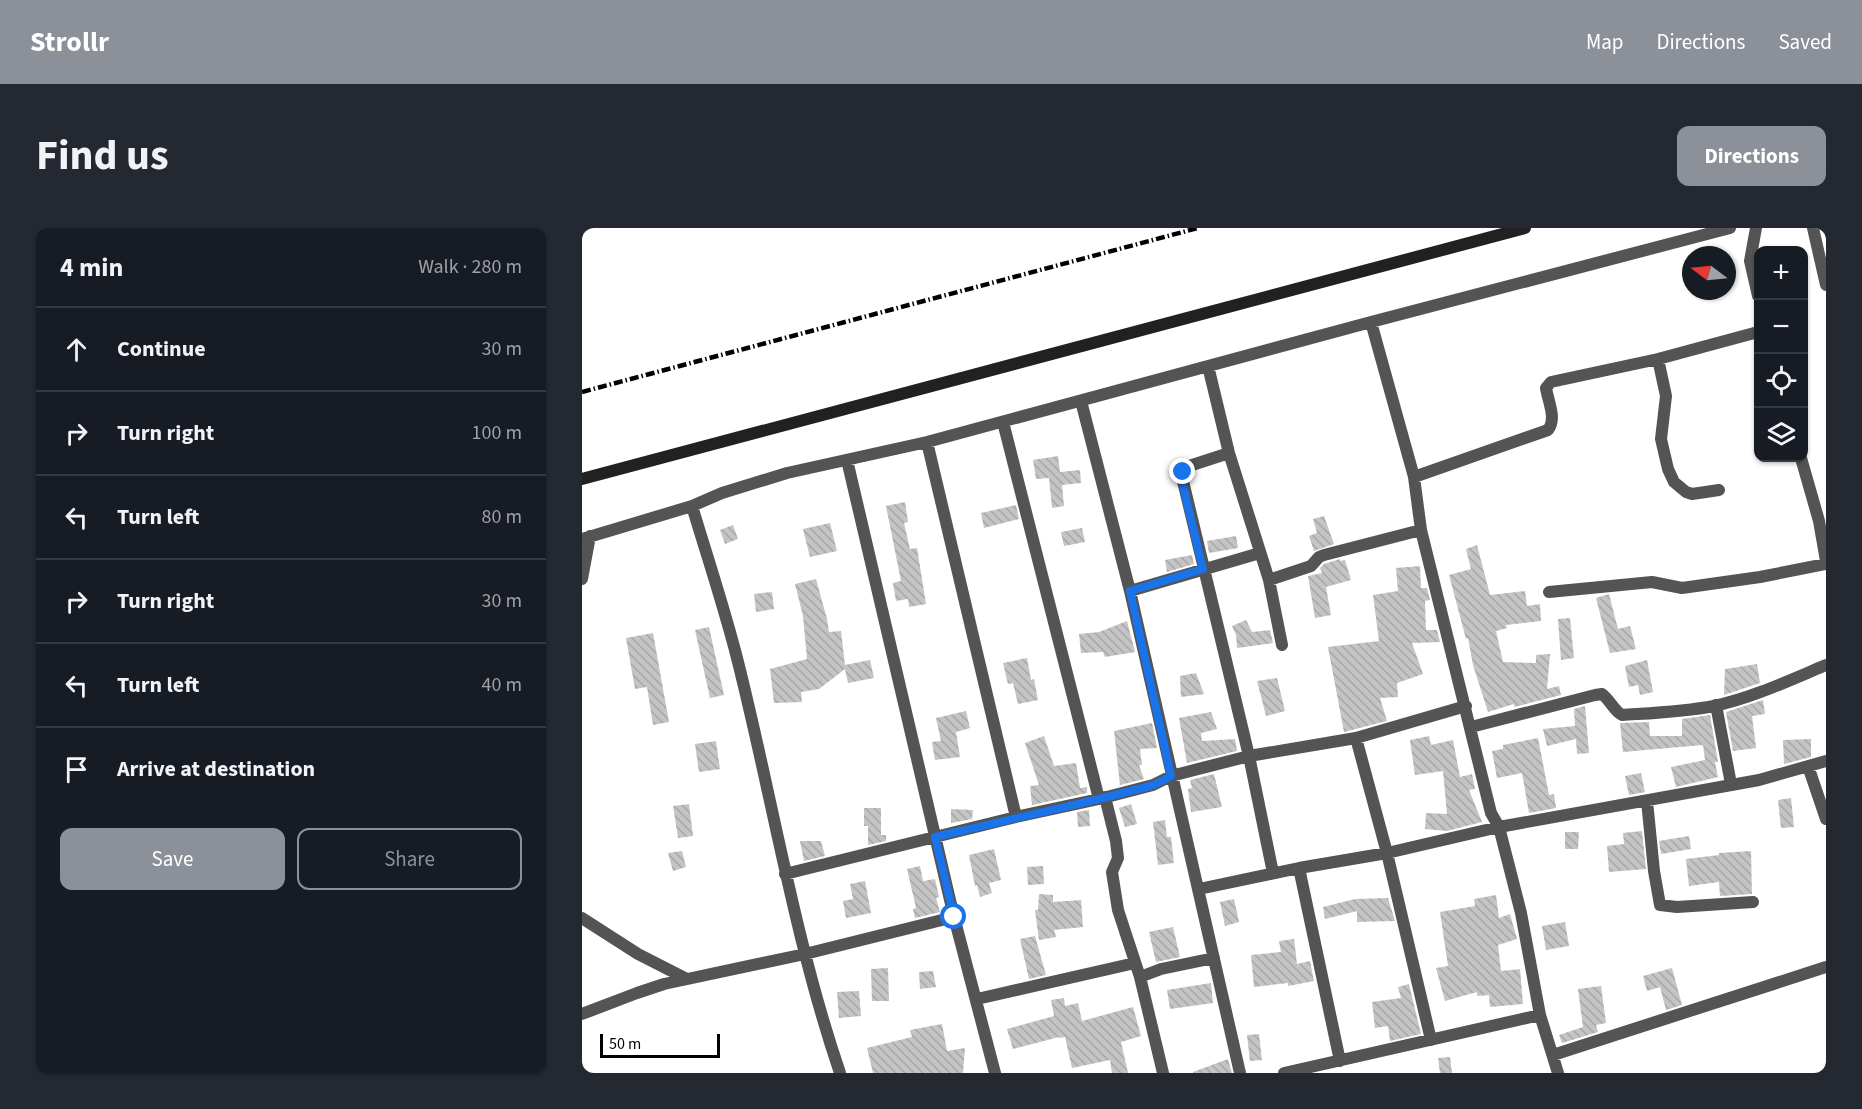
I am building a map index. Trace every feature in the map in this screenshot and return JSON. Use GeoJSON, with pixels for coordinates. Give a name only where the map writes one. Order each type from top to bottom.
{"type":"FeatureCollection","features":[{"type":"Feature","properties":{"kind":"street"},"geometry":{"type":"LineString","coordinates":[[582,479],[1525,228]]}},
{"type":"Feature","properties":{"kind":"street"},"geometry":{"type":"LineString","coordinates":[[582,579],[586,538],[787,474],[927,442],[1730,228]]}},
{"type":"Feature","properties":{"kind":"street"},"geometry":{"type":"LineString","coordinates":[[1754,278],[1750,261],[1756,228]]}},
{"type":"Feature","properties":{"kind":"street"},"geometry":{"type":"LineString","coordinates":[[1813,228],[1826,285]]}},
{"type":"Feature","properties":{"kind":"street"},"geometry":{"type":"LineString","coordinates":[[1371,322],[1414,477],[1421,530],[1491,813],[1499,827],[1521,913],[1540,1015],[1558,1073]]}},
{"type":"Feature","properties":{"kind":"street"},"geometry":{"type":"LineString","coordinates":[[1414,477],[1548,430],[1552,425],[1552,419],[1546,388],[1551,382],[1658,359],[1754,333]]}},
{"type":"Feature","properties":{"kind":"street"},"geometry":{"type":"LineString","coordinates":[[1658,359],[1665,384],[1665,411],[1661,439],[1668,469],[1674,482],[1692,494],[1719,490]]}},
{"type":"Feature","properties":{"kind":"street"},"geometry":{"type":"LineString","coordinates":[[1208,366],[1229,453],[1269,580],[1282,645]]}},
{"type":"Feature","properties":{"kind":"street"},"geometry":{"type":"LineString","coordinates":[[1082,401],[1130,591],[1240,1073]]}},
{"type":"Feature","properties":{"kind":"street"},"geometry":{"type":"LineString","coordinates":[[1003,422],[1102,798],[1116,841],[1118,858],[1112,868],[1112,878],[1118,910],[1140,976],[1163,1073]]}},
{"type":"Feature","properties":{"kind":"street"},"geometry":{"type":"LineString","coordinates":[[927,442],[1016,817]]}},
{"type":"Feature","properties":{"kind":"street"},"geometry":{"type":"LineString","coordinates":[[1229,453],[1186,467],[1182,477],[1249,756],[1273,873]]}},
{"type":"Feature","properties":{"kind":"street"},"geometry":{"type":"LineString","coordinates":[[847,460],[954,917],[995,1073]]}},
{"type":"Feature","properties":{"kind":"street"},"geometry":{"type":"LineString","coordinates":[[1549,592],[1652,582],[1682,588],[1760,577],[1826,562],[1822,520],[1803,462]]}},
{"type":"Feature","properties":{"kind":"street"},"geometry":{"type":"LineString","coordinates":[[692,506],[737,658],[785,874],[805,954],[840,1073]]}},
{"type":"Feature","properties":{"kind":"street"},"geometry":{"type":"LineString","coordinates":[[1269,580],[1311,566],[1324,555],[1421,530]]}},
{"type":"Feature","properties":{"kind":"street"},"geometry":{"type":"LineString","coordinates":[[1130,591],[1260,553]]}},
{"type":"Feature","properties":{"kind":"street"},"geometry":{"type":"LineString","coordinates":[[1471,727],[1595,694],[1602,694],[1609,699],[1617,712],[1622,715],[1674,712],[1716,705],[1755,694],[1826,665]]}},
{"type":"Feature","properties":{"kind":"street"},"geometry":{"type":"LineString","coordinates":[[1716,705],[1731,784]]}},
{"type":"Feature","properties":{"kind":"street"},"geometry":{"type":"LineString","coordinates":[[785,874],[1154,785],[1171,776],[1249,756],[1356,738],[1466,706]]}},
{"type":"Feature","properties":{"kind":"street"},"geometry":{"type":"LineString","coordinates":[[1356,738],[1387,853],[1431,1040]]}},
{"type":"Feature","properties":{"kind":"street"},"geometry":{"type":"LineString","coordinates":[[1199,890],[1273,873],[1387,853],[1499,827],[1759,780],[1826,761]]}},
{"type":"Feature","properties":{"kind":"street"},"geometry":{"type":"LineString","coordinates":[[1808,766],[1826,819]]}},
{"type":"Feature","properties":{"kind":"street"},"geometry":{"type":"LineString","coordinates":[[1647,801],[1654,871],[1660,904],[1677,908],[1753,902]]}},
{"type":"Feature","properties":{"kind":"street"},"geometry":{"type":"LineString","coordinates":[[1299,868],[1343,1060],[1351,1073]]}},
{"type":"Feature","properties":{"kind":"street"},"geometry":{"type":"LineString","coordinates":[[582,1014],[637,993],[954,917]]}},
{"type":"Feature","properties":{"kind":"street"},"geometry":{"type":"LineString","coordinates":[[582,918],[638,954],[687,980]]}},
{"type":"Feature","properties":{"kind":"street"},"geometry":{"type":"LineString","coordinates":[[1140,976],[1161,969],[1214,958]]}},
{"type":"Feature","properties":{"kind":"street"},"geometry":{"type":"LineString","coordinates":[[977,999],[1136,963]]}},
{"type":"Feature","properties":{"kind":"street"},"geometry":{"type":"LineString","coordinates":[[1553,1054],[1746,995],[1826,967]]}},
{"type":"Feature","properties":{"kind":"street"},"geometry":{"type":"LineString","coordinates":[[1284,1073],[1540,1015]]}},
{"type":"Feature","properties":{"kind":"building"},"geometry":{"type":"Polygon","coordinates":[[[1058,456],[1060,472],[1080,470],[1081,483],[1062,485],[1064,506],[1052,508],[1049,478],[1036,479],[1033,460],[1058,456]]]}},
{"type":"Feature","properties":{"kind":"building"},"geometry":{"type":"Polygon","coordinates":[[[905,502],[908,522],[904,523],[910,549],[917,548],[926,604],[909,607],[908,599],[896,601],[893,583],[901,581],[886,506],[905,502]]]}},
{"type":"Feature","properties":{"kind":"building"},"geometry":{"type":"Polygon","coordinates":[[[1016,505],[1019,519],[984,528],[981,513],[1016,505]]]}},
{"type":"Feature","properties":{"kind":"building"},"geometry":{"type":"Polygon","coordinates":[[[1324,516],[1334,544],[1314,551],[1309,536],[1317,533],[1313,519],[1324,516]]]}},
{"type":"Feature","properties":{"kind":"building"},"geometry":{"type":"Polygon","coordinates":[[[830,523],[837,551],[810,557],[803,529],[830,523]]]}},
{"type":"Feature","properties":{"kind":"building"},"geometry":{"type":"Polygon","coordinates":[[[733,525],[738,539],[725,544],[720,530],[733,525]]]}},
{"type":"Feature","properties":{"kind":"building"},"geometry":{"type":"Polygon","coordinates":[[[1082,528],[1085,542],[1064,546],[1061,532],[1082,528]]]}},
{"type":"Feature","properties":{"kind":"building"},"geometry":{"type":"Polygon","coordinates":[[[1236,536],[1238,548],[1209,553],[1207,541],[1236,536]]]}},
{"type":"Feature","properties":{"kind":"building"},"geometry":{"type":"Polygon","coordinates":[[[1477,545],[1490,595],[1525,591],[1527,606],[1540,604],[1541,621],[1506,625],[1507,628],[1496,631],[1503,662],[1536,663],[1536,655],[1550,654],[1547,689],[1559,686],[1561,695],[1514,707],[1514,704],[1488,712],[1449,575],[1471,569],[1466,549],[1477,545]]]}},
{"type":"Feature","properties":{"kind":"building"},"geometry":{"type":"Polygon","coordinates":[[[1192,555],[1194,564],[1167,572],[1165,560],[1192,555]]]}},
{"type":"Feature","properties":{"kind":"building"},"geometry":{"type":"Polygon","coordinates":[[[1340,559],[1340,561],[1345,560],[1351,580],[1326,587],[1331,615],[1315,618],[1308,576],[1322,573],[1320,568],[1324,564],[1340,559]]]}},
{"type":"Feature","properties":{"kind":"building"},"geometry":{"type":"Polygon","coordinates":[[[1420,566],[1421,588],[1427,588],[1430,600],[1425,601],[1426,630],[1437,630],[1440,642],[1412,643],[1423,674],[1397,683],[1398,697],[1380,698],[1387,721],[1344,732],[1328,647],[1379,641],[1373,595],[1398,591],[1396,568],[1420,566]]]}},
{"type":"Feature","properties":{"kind":"building"},"geometry":{"type":"Polygon","coordinates":[[[816,579],[829,632],[841,631],[845,665],[870,660],[874,678],[848,683],[845,669],[819,689],[801,692],[802,702],[774,703],[770,669],[807,659],[803,616],[795,584],[816,579]]]}},
{"type":"Feature","properties":{"kind":"building"},"geometry":{"type":"Polygon","coordinates":[[[772,592],[774,609],[756,612],[754,594],[772,592]]]}},
{"type":"Feature","properties":{"kind":"building"},"geometry":{"type":"Polygon","coordinates":[[[1609,594],[1618,629],[1630,626],[1636,649],[1610,653],[1596,598],[1609,594]]]}},
{"type":"Feature","properties":{"kind":"building"},"geometry":{"type":"Polygon","coordinates":[[[1570,618],[1574,658],[1561,660],[1558,619],[1570,618]]]}},
{"type":"Feature","properties":{"kind":"building"},"geometry":{"type":"Polygon","coordinates":[[[1246,620],[1252,632],[1270,630],[1273,643],[1237,648],[1236,635],[1232,626],[1246,620]]]}},
{"type":"Feature","properties":{"kind":"building"},"geometry":{"type":"Polygon","coordinates":[[[1127,621],[1135,652],[1105,657],[1103,652],[1081,653],[1079,634],[1099,632],[1127,621]]]}},
{"type":"Feature","properties":{"kind":"building"},"geometry":{"type":"Polygon","coordinates":[[[709,627],[724,695],[710,698],[695,630],[709,627]]]}},
{"type":"Feature","properties":{"kind":"building"},"geometry":{"type":"Polygon","coordinates":[[[653,633],[669,722],[653,725],[647,687],[635,689],[626,638],[653,633]]]}},
{"type":"Feature","properties":{"kind":"building"},"geometry":{"type":"Polygon","coordinates":[[[1027,658],[1038,700],[1018,704],[1013,683],[1008,684],[1003,663],[1027,658]]]}},
{"type":"Feature","properties":{"kind":"building"},"geometry":{"type":"Polygon","coordinates":[[[1647,660],[1653,692],[1640,695],[1638,685],[1629,687],[1625,666],[1647,660]]]}},
{"type":"Feature","properties":{"kind":"building"},"geometry":{"type":"Polygon","coordinates":[[[1757,664],[1760,683],[1724,695],[1725,669],[1757,664]]]}},
{"type":"Feature","properties":{"kind":"building"},"geometry":{"type":"Polygon","coordinates":[[[1196,673],[1204,694],[1181,697],[1180,676],[1196,673]]]}},
{"type":"Feature","properties":{"kind":"building"},"geometry":{"type":"Polygon","coordinates":[[[1277,678],[1285,711],[1266,716],[1257,681],[1277,678]]]}},
{"type":"Feature","properties":{"kind":"building"},"geometry":{"type":"Polygon","coordinates":[[[1763,700],[1765,714],[1752,716],[1756,748],[1733,751],[1726,712],[1763,700]]]}},
{"type":"Feature","properties":{"kind":"building"},"geometry":{"type":"Polygon","coordinates":[[[1585,706],[1589,753],[1577,754],[1576,739],[1547,746],[1543,729],[1575,726],[1574,709],[1585,706]]]}},
{"type":"Feature","properties":{"kind":"building"},"geometry":{"type":"Polygon","coordinates":[[[966,711],[970,728],[956,732],[960,757],[935,760],[932,742],[941,741],[936,718],[966,711]]]}},
{"type":"Feature","properties":{"kind":"building"},"geometry":{"type":"Polygon","coordinates":[[[1211,712],[1217,729],[1201,733],[1202,741],[1235,739],[1237,751],[1187,763],[1179,718],[1211,712]]]}},
{"type":"Feature","properties":{"kind":"building"},"geometry":{"type":"Polygon","coordinates":[[[1710,715],[1718,762],[1715,762],[1718,777],[1676,787],[1671,767],[1705,760],[1703,745],[1623,752],[1620,723],[1649,722],[1650,736],[1682,736],[1682,719],[1710,715]]]}},
{"type":"Feature","properties":{"kind":"building"},"geometry":{"type":"Polygon","coordinates":[[[1152,723],[1157,748],[1140,749],[1142,765],[1139,765],[1144,779],[1120,785],[1114,731],[1152,723]]]}},
{"type":"Feature","properties":{"kind":"building"},"geometry":{"type":"Polygon","coordinates":[[[1044,736],[1054,766],[1076,763],[1080,788],[1087,787],[1087,793],[1032,805],[1030,786],[1039,785],[1025,743],[1044,736]]]}},
{"type":"Feature","properties":{"kind":"building"},"geometry":{"type":"Polygon","coordinates":[[[1429,736],[1431,745],[1453,740],[1460,777],[1472,774],[1475,789],[1469,790],[1482,822],[1447,831],[1425,829],[1426,813],[1447,814],[1443,771],[1415,775],[1410,740],[1429,736]]]}},
{"type":"Feature","properties":{"kind":"building"},"geometry":{"type":"Polygon","coordinates":[[[1538,738],[1549,795],[1554,794],[1556,808],[1529,813],[1522,773],[1497,778],[1492,751],[1503,749],[1503,745],[1538,738]]]}},
{"type":"Feature","properties":{"kind":"building"},"geometry":{"type":"Polygon","coordinates":[[[1811,739],[1811,757],[1784,764],[1783,740],[1811,739]]]}},
{"type":"Feature","properties":{"kind":"building"},"geometry":{"type":"Polygon","coordinates":[[[716,741],[720,769],[699,772],[695,744],[716,741]]]}},
{"type":"Feature","properties":{"kind":"building"},"geometry":{"type":"Polygon","coordinates":[[[1641,773],[1645,792],[1629,795],[1625,776],[1641,773]]]}},
{"type":"Feature","properties":{"kind":"building"},"geometry":{"type":"Polygon","coordinates":[[[1214,774],[1222,807],[1191,812],[1188,789],[1192,788],[1190,780],[1214,774]]]}},
{"type":"Feature","properties":{"kind":"building"},"geometry":{"type":"Polygon","coordinates":[[[1791,798],[1794,827],[1781,828],[1778,800],[1791,798]]]}},
{"type":"Feature","properties":{"kind":"building"},"geometry":{"type":"Polygon","coordinates":[[[689,804],[693,836],[678,838],[673,806],[689,804]]]}},
{"type":"Feature","properties":{"kind":"building"},"geometry":{"type":"Polygon","coordinates":[[[1131,804],[1137,824],[1125,827],[1119,808],[1131,804]]]}},
{"type":"Feature","properties":{"kind":"building"},"geometry":{"type":"Polygon","coordinates":[[[864,808],[881,808],[881,835],[886,835],[886,841],[868,845],[868,826],[864,826],[864,808]]]}},
{"type":"Feature","properties":{"kind":"building"},"geometry":{"type":"Polygon","coordinates":[[[951,809],[973,810],[972,819],[951,823],[951,809]]]}},
{"type":"Feature","properties":{"kind":"building"},"geometry":{"type":"Polygon","coordinates":[[[1089,810],[1090,826],[1078,827],[1077,812],[1089,810]]]}},
{"type":"Feature","properties":{"kind":"building"},"geometry":{"type":"Polygon","coordinates":[[[1165,820],[1167,837],[1171,837],[1174,863],[1158,865],[1153,822],[1165,820]]]}},
{"type":"Feature","properties":{"kind":"building"},"geometry":{"type":"Polygon","coordinates":[[[1642,831],[1646,869],[1609,872],[1607,846],[1624,844],[1623,833],[1642,831]]]}},
{"type":"Feature","properties":{"kind":"building"},"geometry":{"type":"Polygon","coordinates":[[[1565,832],[1579,832],[1578,849],[1565,849],[1565,832]]]}},
{"type":"Feature","properties":{"kind":"building"},"geometry":{"type":"Polygon","coordinates":[[[1689,836],[1691,849],[1661,854],[1659,841],[1689,836]]]}},
{"type":"Feature","properties":{"kind":"building"},"geometry":{"type":"Polygon","coordinates":[[[800,841],[821,841],[825,856],[804,861],[800,841]]]}},
{"type":"Feature","properties":{"kind":"building"},"geometry":{"type":"Polygon","coordinates":[[[994,849],[1001,880],[989,883],[992,893],[980,897],[977,885],[975,886],[969,855],[994,849]]]}},
{"type":"Feature","properties":{"kind":"building"},"geometry":{"type":"Polygon","coordinates":[[[682,851],[686,867],[673,871],[668,853],[682,851]]]}},
{"type":"Feature","properties":{"kind":"building"},"geometry":{"type":"Polygon","coordinates":[[[1751,851],[1752,894],[1720,896],[1719,882],[1689,886],[1686,859],[1719,855],[1719,853],[1751,851]]]}},
{"type":"Feature","properties":{"kind":"building"},"geometry":{"type":"Polygon","coordinates":[[[920,866],[923,881],[935,879],[939,897],[936,898],[940,912],[915,918],[913,909],[916,908],[907,869],[920,866]]]}},
{"type":"Feature","properties":{"kind":"building"},"geometry":{"type":"Polygon","coordinates":[[[1043,866],[1044,884],[1028,885],[1027,867],[1043,866]]]}},
{"type":"Feature","properties":{"kind":"building"},"geometry":{"type":"Polygon","coordinates":[[[865,881],[871,913],[846,918],[843,901],[853,899],[850,884],[865,881]]]}},
{"type":"Feature","properties":{"kind":"building"},"geometry":{"type":"Polygon","coordinates":[[[1039,894],[1053,895],[1053,902],[1081,900],[1083,927],[1054,930],[1056,937],[1039,940],[1035,910],[1038,910],[1039,894]]]}},
{"type":"Feature","properties":{"kind":"building"},"geometry":{"type":"Polygon","coordinates":[[[1496,895],[1499,918],[1510,914],[1517,939],[1498,945],[1501,971],[1520,969],[1523,1004],[1490,1007],[1489,995],[1477,996],[1477,992],[1445,1001],[1436,968],[1448,966],[1440,912],[1475,906],[1474,899],[1496,895]]]}},
{"type":"Feature","properties":{"kind":"building"},"geometry":{"type":"Polygon","coordinates":[[[1388,898],[1395,921],[1357,922],[1357,911],[1325,919],[1323,907],[1355,899],[1388,898]]]}},
{"type":"Feature","properties":{"kind":"building"},"geometry":{"type":"Polygon","coordinates":[[[1234,899],[1239,922],[1225,926],[1220,902],[1234,899]]]}},
{"type":"Feature","properties":{"kind":"building"},"geometry":{"type":"Polygon","coordinates":[[[1565,922],[1569,946],[1546,950],[1542,926],[1565,922]]]}},
{"type":"Feature","properties":{"kind":"building"},"geometry":{"type":"Polygon","coordinates":[[[1173,927],[1180,957],[1156,962],[1149,932],[1173,927]]]}},
{"type":"Feature","properties":{"kind":"building"},"geometry":{"type":"Polygon","coordinates":[[[1035,936],[1046,975],[1029,979],[1020,939],[1035,936]]]}},
{"type":"Feature","properties":{"kind":"building"},"geometry":{"type":"Polygon","coordinates":[[[1294,939],[1297,964],[1310,961],[1314,981],[1288,986],[1288,983],[1254,987],[1251,955],[1281,952],[1279,941],[1294,939]]]}},
{"type":"Feature","properties":{"kind":"building"},"geometry":{"type":"Polygon","coordinates":[[[888,968],[889,1001],[872,1001],[871,969],[888,968]]]}},
{"type":"Feature","properties":{"kind":"building"},"geometry":{"type":"Polygon","coordinates":[[[1672,968],[1682,1005],[1666,1010],[1660,987],[1647,991],[1643,976],[1672,968]]]}},
{"type":"Feature","properties":{"kind":"building"},"geometry":{"type":"Polygon","coordinates":[[[933,971],[936,987],[920,989],[919,972],[933,971]]]}},
{"type":"Feature","properties":{"kind":"building"},"geometry":{"type":"Polygon","coordinates":[[[1211,983],[1213,1003],[1170,1009],[1167,990],[1211,983]]]}},
{"type":"Feature","properties":{"kind":"building"},"geometry":{"type":"Polygon","coordinates":[[[1409,984],[1421,1034],[1390,1041],[1388,1026],[1375,1028],[1372,1002],[1401,998],[1398,987],[1409,984]]]}},
{"type":"Feature","properties":{"kind":"building"},"geometry":{"type":"Polygon","coordinates":[[[1601,986],[1606,1023],[1596,1025],[1598,1032],[1562,1043],[1559,1035],[1583,1027],[1578,989],[1601,986]]]}},
{"type":"Feature","properties":{"kind":"building"},"geometry":{"type":"Polygon","coordinates":[[[859,991],[861,1016],[839,1018],[837,992],[859,991]]]}},
{"type":"Feature","properties":{"kind":"building"},"geometry":{"type":"Polygon","coordinates":[[[1064,998],[1065,1006],[1078,1003],[1082,1021],[1133,1007],[1141,1036],[1121,1042],[1128,1073],[1112,1073],[1110,1060],[1072,1068],[1065,1037],[1013,1049],[1007,1029],[1054,1016],[1051,1000],[1064,998]]]}},
{"type":"Feature","properties":{"kind":"building"},"geometry":{"type":"Polygon","coordinates":[[[942,1024],[947,1051],[965,1048],[963,1073],[873,1073],[867,1048],[912,1037],[910,1030],[942,1024]]]}},
{"type":"Feature","properties":{"kind":"building"},"geometry":{"type":"Polygon","coordinates":[[[1259,1034],[1262,1060],[1250,1061],[1247,1035],[1259,1034]]]}},
{"type":"Feature","properties":{"kind":"building"},"geometry":{"type":"Polygon","coordinates":[[[1450,1057],[1452,1073],[1440,1073],[1438,1058],[1450,1057]]]}},
{"type":"Feature","properties":{"kind":"building"},"geometry":{"type":"Polygon","coordinates":[[[1228,1059],[1232,1073],[1193,1073],[1193,1072],[1228,1059]]]}},
{"type":"Feature","properties":{"kind":"railway"},"geometry":{"type":"LineString","coordinates":[[582,392],[1198,228]]}},
{"type":"Feature","properties":{"kind":"route"},"geometry":{"type":"LineString","coordinates":[[954,917],[935,837],[1154,785],[1171,776],[1130,591],[1203,569],[1183,486],[1183,472]]}}]}
